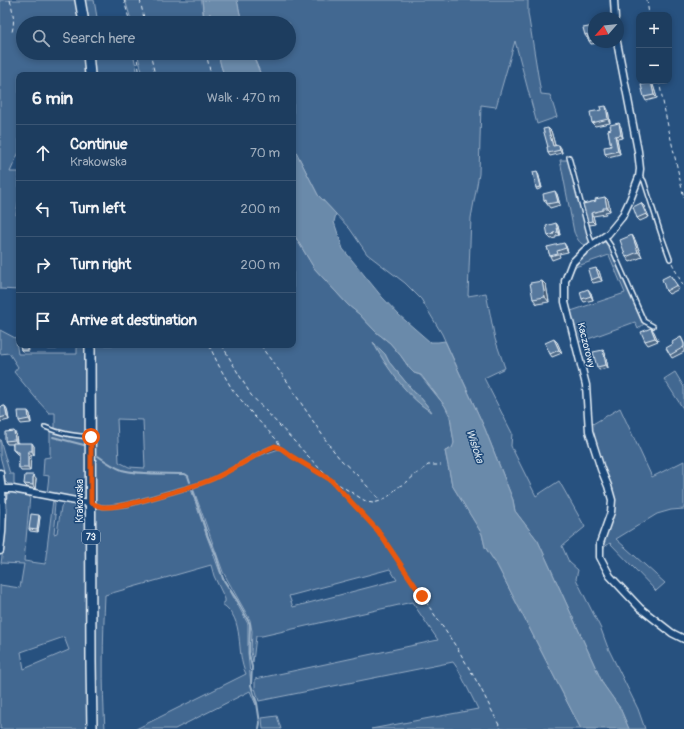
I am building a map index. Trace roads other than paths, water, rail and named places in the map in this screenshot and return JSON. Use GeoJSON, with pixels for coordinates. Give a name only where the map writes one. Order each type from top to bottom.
{"type":"FeatureCollection","features":[{"type":"Feature","properties":{"kind":"main road"},"geometry":{"type":"LineString","coordinates":[[80,0],[83,16]]}},
{"type":"Feature","properties":{"kind":"main road"},"geometry":{"type":"LineString","coordinates":[[89,60],[90,72]]}},
{"type":"Feature","properties":{"kind":"main road","name":"Krakowska"},"geometry":{"type":"LineString","coordinates":[[90,348],[92,729]]}},
{"type":"Feature","properties":{"kind":"street"},"geometry":{"type":"LineString","coordinates":[[614,0],[615,12]]}},
{"type":"Feature","properties":{"kind":"street","name":"Kaczorowy"},"geometry":{"type":"LineString","coordinates":[[618,48],[638,151],[640,169],[639,177],[622,217],[605,237],[584,251],[572,263],[565,281],[565,302],[586,385],[589,431],[612,500],[611,512],[600,543],[600,557],[610,576],[640,608],[672,633],[684,640]]}},
{"type":"Feature","properties":{"kind":"street"},"geometry":{"type":"LineString","coordinates":[[0,473],[3,520],[0,551]]}},
{"type":"Feature","properties":{"kind":"street"},"geometry":{"type":"LineString","coordinates":[[2,489],[13,489],[91,503]]}},
{"type":"Feature","properties":{"kind":"lane"},"geometry":{"type":"LineString","coordinates":[[569,157],[593,245]]}},
{"type":"Feature","properties":{"kind":"lane"},"geometry":{"type":"LineString","coordinates":[[639,177],[644,181],[670,259]]}},
{"type":"Feature","properties":{"kind":"lane"},"geometry":{"type":"LineString","coordinates":[[605,237],[611,246],[644,321],[653,326]]}},
{"type":"Feature","properties":{"kind":"lane"},"geometry":{"type":"LineString","coordinates":[[45,427],[60,433],[91,437]]}},
{"type":"Feature","properties":{"kind":"water"},"geometry":{"type":"Polygon","coordinates":[[[202,0],[237,0],[240,16],[211,16],[210,13],[208,16],[204,16],[202,0]]]}},
{"type":"Feature","properties":{"kind":"water"},"geometry":{"type":"Polygon","coordinates":[[[220,60],[255,60],[260,72],[223,72],[220,60]]]}},
{"type":"Feature","properties":{"kind":"water","name":"Wisłoka"},"geometry":{"type":"Polygon","coordinates":[[[296,152],[318,195],[336,214],[334,222],[343,249],[382,297],[399,315],[430,342],[445,341],[485,429],[513,500],[515,511],[538,541],[603,684],[620,708],[629,729],[581,729],[497,565],[485,547],[482,534],[452,485],[445,451],[452,448],[454,443],[450,416],[445,406],[421,375],[414,373],[410,369],[390,343],[376,332],[348,305],[314,268],[296,238],[296,152]]]}},
{"type":"Feature","properties":{"kind":"water"},"geometry":{"type":"Polygon","coordinates":[[[373,342],[385,354],[389,362],[432,412],[415,400],[398,381],[373,342]]]}},
{"type":"Feature","properties":{"kind":"waterway"},"geometry":{"type":"LineString","coordinates":[[53,437],[84,445]]}},
{"type":"Feature","properties":{"kind":"waterway"},"geometry":{"type":"LineString","coordinates":[[98,456],[113,466],[129,472],[185,474],[188,476],[190,482]]}},
{"type":"Feature","properties":{"kind":"waterway"},"geometry":{"type":"LineString","coordinates":[[193,491],[223,579],[237,600],[250,624],[249,654],[252,667],[251,685],[257,703],[260,723],[259,729]]}}]}
